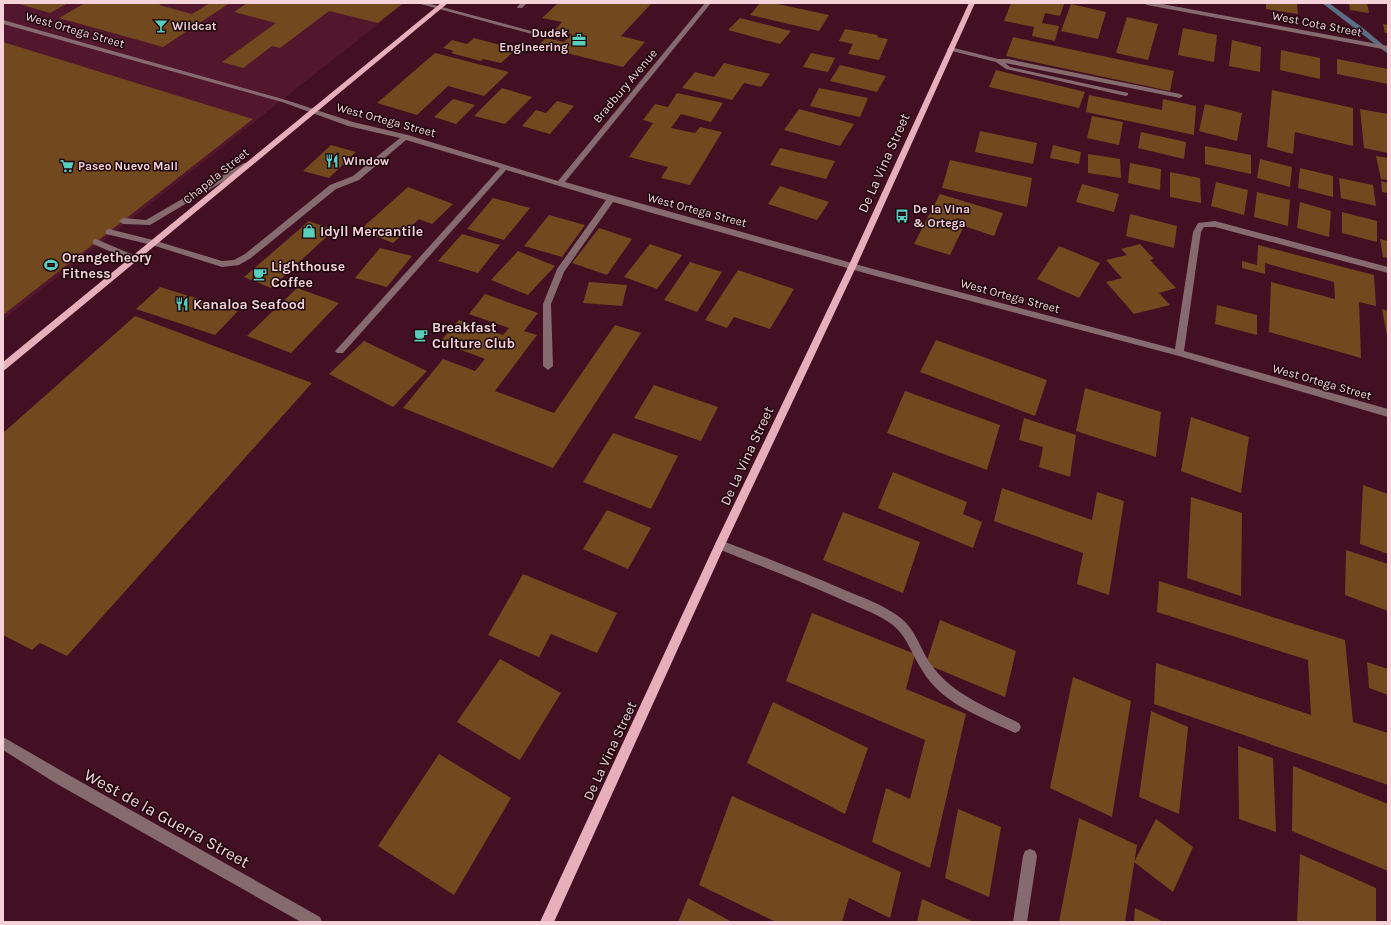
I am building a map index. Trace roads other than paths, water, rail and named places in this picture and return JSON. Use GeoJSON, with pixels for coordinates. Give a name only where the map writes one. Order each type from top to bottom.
{"type":"FeatureCollection","features":[{"type":"Feature","properties":{"kind":"main road","name":"Chapala Street"},"geometry":{"type":"LineString","coordinates":[[3,367],[314,112],[444,3]]}},
{"type":"Feature","properties":{"kind":"main road","name":"De La Vina Street"},"geometry":{"type":"LineString","coordinates":[[547,922],[720,545],[852,267],[972,3]]}},
{"type":"Feature","properties":{"kind":"street"},"geometry":{"type":"LineString","coordinates":[[420,3],[438,9],[539,34]]}},
{"type":"Feature","properties":{"kind":"street","name":"Bradbury Avenue"},"geometry":{"type":"LineString","coordinates":[[560,183],[708,3]]}},
{"type":"Feature","properties":{"kind":"street","name":"West Cota Street"},"geometry":{"type":"LineString","coordinates":[[1147,3],[1388,48]]}},
{"type":"Feature","properties":{"kind":"street","name":"West Ortega Street"},"geometry":{"type":"LineString","coordinates":[[3,22],[284,101],[351,124],[405,137],[611,199],[812,254],[852,267],[1179,353],[1388,413]]}},
{"type":"Feature","properties":{"kind":"street"},"geometry":{"type":"LineString","coordinates":[[950,49],[998,61],[1008,61],[1180,96]]}},
{"type":"Feature","properties":{"kind":"street"},"geometry":{"type":"LineString","coordinates":[[998,61],[1008,68],[1126,94]]}},
{"type":"Feature","properties":{"kind":"street"},"geometry":{"type":"LineString","coordinates":[[108,232],[153,243],[222,264],[236,263],[248,256],[333,187],[356,178],[405,137]]}},
{"type":"Feature","properties":{"kind":"street"},"geometry":{"type":"LineString","coordinates":[[124,221],[147,223],[252,162]]}},
{"type":"Feature","properties":{"kind":"street"},"geometry":{"type":"LineString","coordinates":[[340,351],[505,167]]}},
{"type":"Feature","properties":{"kind":"street"},"geometry":{"type":"LineString","coordinates":[[548,366],[548,304],[557,277],[611,199]]}},
{"type":"Feature","properties":{"kind":"street"},"geometry":{"type":"LineString","coordinates":[[1179,353],[1197,232],[1201,225],[1215,224],[1388,270]]}},
{"type":"Feature","properties":{"kind":"street"},"geometry":{"type":"LineString","coordinates":[[96,242],[135,258]]}},
{"type":"Feature","properties":{"kind":"street"},"geometry":{"type":"LineString","coordinates":[[720,545],[832,590],[880,611],[895,620],[910,635],[926,667],[946,690],[963,702],[1015,728]]}},
{"type":"Feature","properties":{"kind":"street","name":"West de la Guerra Street"},"geometry":{"type":"LineString","coordinates":[[3,743],[62,779],[315,922]]}},
{"type":"Feature","properties":{"kind":"street"},"geometry":{"type":"LineString","coordinates":[[1020,922],[1030,856]]}},
{"type":"Feature","properties":{"kind":"waterway"},"geometry":{"type":"LineString","coordinates":[[1325,3],[1361,29],[1388,52]]}},
{"type":"Feature","properties":{"kind":"place","name":"Wildcat"},"geometry":{"type":"Point","coordinates":[161,26]}},
{"type":"Feature","properties":{"kind":"place","name":"Dudek Engineering"},"geometry":{"type":"Point","coordinates":[579,40]}},
{"type":"Feature","properties":{"kind":"place","name":"Window"},"geometry":{"type":"Point","coordinates":[332,161]}},
{"type":"Feature","properties":{"kind":"place","name":"Paseo Nuevo Mall"},"geometry":{"type":"Point","coordinates":[67,166]}},
{"type":"Feature","properties":{"kind":"place","name":"De la Vina & Ortega"},"geometry":{"type":"Point","coordinates":[902,216]}},
{"type":"Feature","properties":{"kind":"place","name":"Idyll Mercantile"},"geometry":{"type":"Point","coordinates":[309,231]}},
{"type":"Feature","properties":{"kind":"place","name":"Orangetheory Fitness"},"geometry":{"type":"Point","coordinates":[51,265]}},
{"type":"Feature","properties":{"kind":"place","name":"Lighthouse Coffee"},"geometry":{"type":"Point","coordinates":[260,274]}},
{"type":"Feature","properties":{"kind":"place","name":"Kanaloa Seafood"},"geometry":{"type":"Point","coordinates":[182,304]}},
{"type":"Feature","properties":{"kind":"place","name":"Breakfast Culture Club"},"geometry":{"type":"Point","coordinates":[421,335]}}]}
